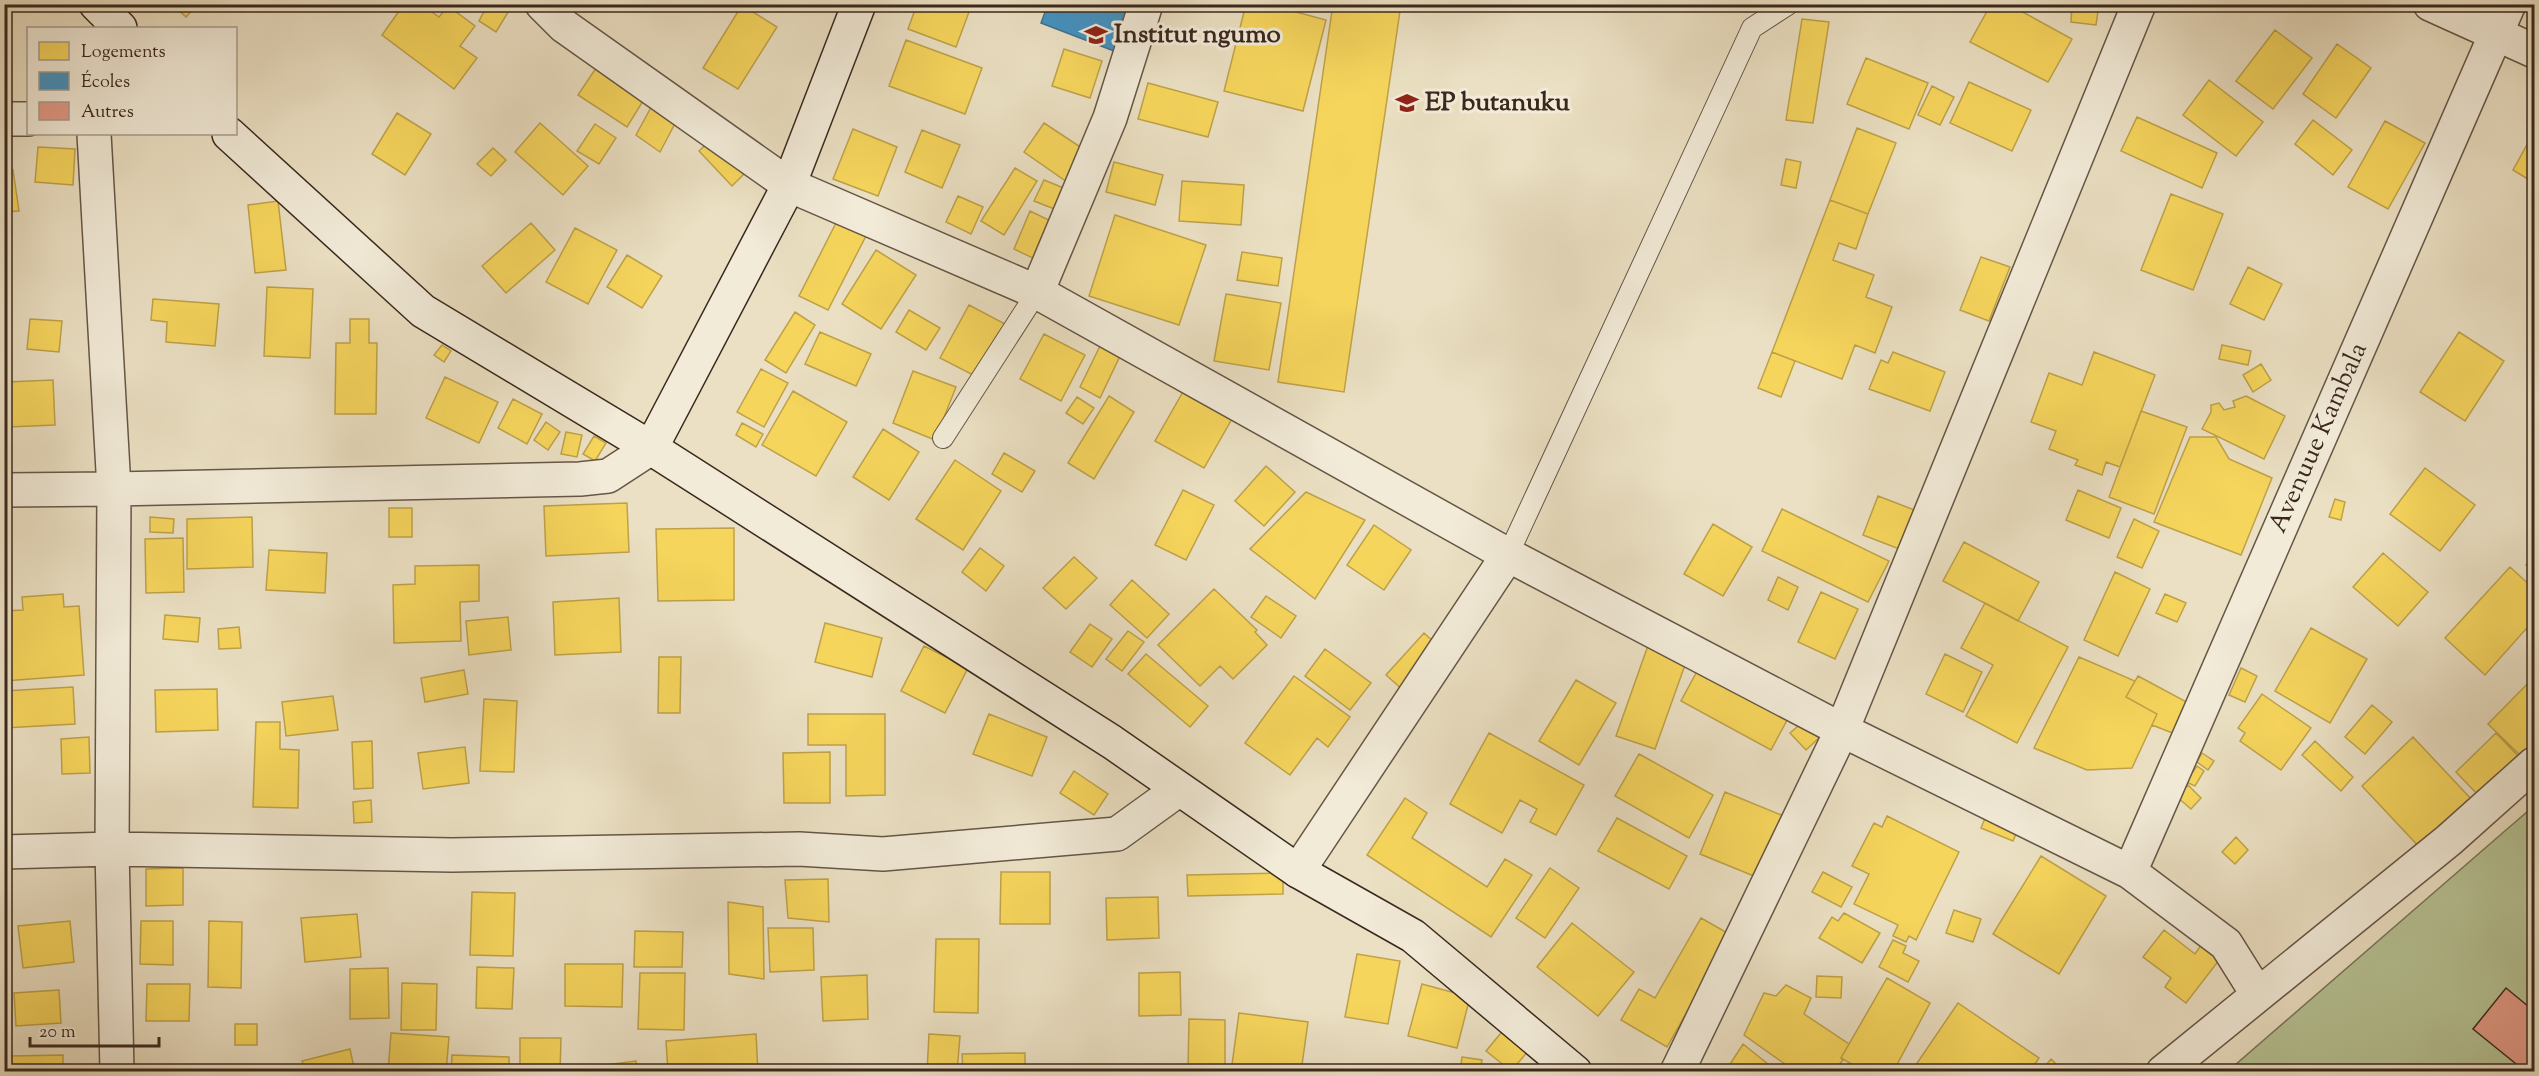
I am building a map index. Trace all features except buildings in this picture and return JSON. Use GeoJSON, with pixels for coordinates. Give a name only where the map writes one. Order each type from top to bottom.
{"type":"FeatureCollection","features":[{"type":"Feature","properties":{"kind":"street"},"geometry":{"type":"LineString","coordinates":[[96,4],[119,27]]}},
{"type":"Feature","properties":{"kind":"street"},"geometry":{"type":"LineString","coordinates":[[542,4],[564,26],[789,185],[1037,292],[1508,555],[1842,730],[2130,872],[2226,944],[2258,994]]}},
{"type":"Feature","properties":{"kind":"street"},"geometry":{"type":"LineString","coordinates":[[4,489],[114,489],[580,479],[608,476],[651,448],[789,185],[859,4]]}},
{"type":"Feature","properties":{"kind":"street"},"geometry":{"type":"LineString","coordinates":[[1037,292],[1110,118],[1146,4]]}},
{"type":"Feature","properties":{"kind":"street"},"geometry":{"type":"LineString","coordinates":[[1677,1071],[1842,730],[2139,4]]}},
{"type":"Feature","properties":{"kind":"street"},"geometry":{"type":"LineString","coordinates":[[2430,4],[2502,19],[2535,51]]}},
{"type":"Feature","properties":{"kind":"street","name":"Avenuue Kambala"},"geometry":{"type":"LineString","coordinates":[[2130,872],[2502,19]]}},
{"type":"Feature","properties":{"kind":"street"},"geometry":{"type":"LineString","coordinates":[[4,119],[27,119]]}},
{"type":"Feature","properties":{"kind":"street"},"geometry":{"type":"LineString","coordinates":[[94,135],[114,489],[112,849],[117,1071]]}},
{"type":"Feature","properties":{"kind":"street"},"geometry":{"type":"LineString","coordinates":[[230,135],[423,311],[651,448],[1112,742],[1178,790],[1298,871],[1413,936],[1575,1071]]}},
{"type":"Feature","properties":{"kind":"street"},"geometry":{"type":"LineString","coordinates":[[1298,871],[1508,555]]}},
{"type":"Feature","properties":{"kind":"street"},"geometry":{"type":"LineString","coordinates":[[2163,1071],[2449,840],[2535,764]]}},
{"type":"Feature","properties":{"kind":"street"},"geometry":{"type":"LineString","coordinates":[[4,852],[112,849],[452,855],[799,849],[883,854],[1117,834],[1178,790]]}},
{"type":"Feature","properties":{"kind":"lane"},"geometry":{"type":"LineString","coordinates":[[1508,555],[1752,28],[1790,4]]}},
{"type":"Feature","properties":{"kind":"lane"},"geometry":{"type":"LineString","coordinates":[[943,438],[1037,292]]}},
{"type":"Feature","properties":{"kind":"green space"},"geometry":{"type":"Polygon","coordinates":[[[2534,806],[2534,1071],[2227,1072],[2506,830],[2534,806]]]}},
{"type":"Feature","properties":{"kind":"place","name":"Institut ngumo"},"geometry":{"type":"Point","coordinates":[1096,35]}},
{"type":"Feature","properties":{"kind":"place","name":"EP butanuku"},"geometry":{"type":"Point","coordinates":[1407,103]}}]}
